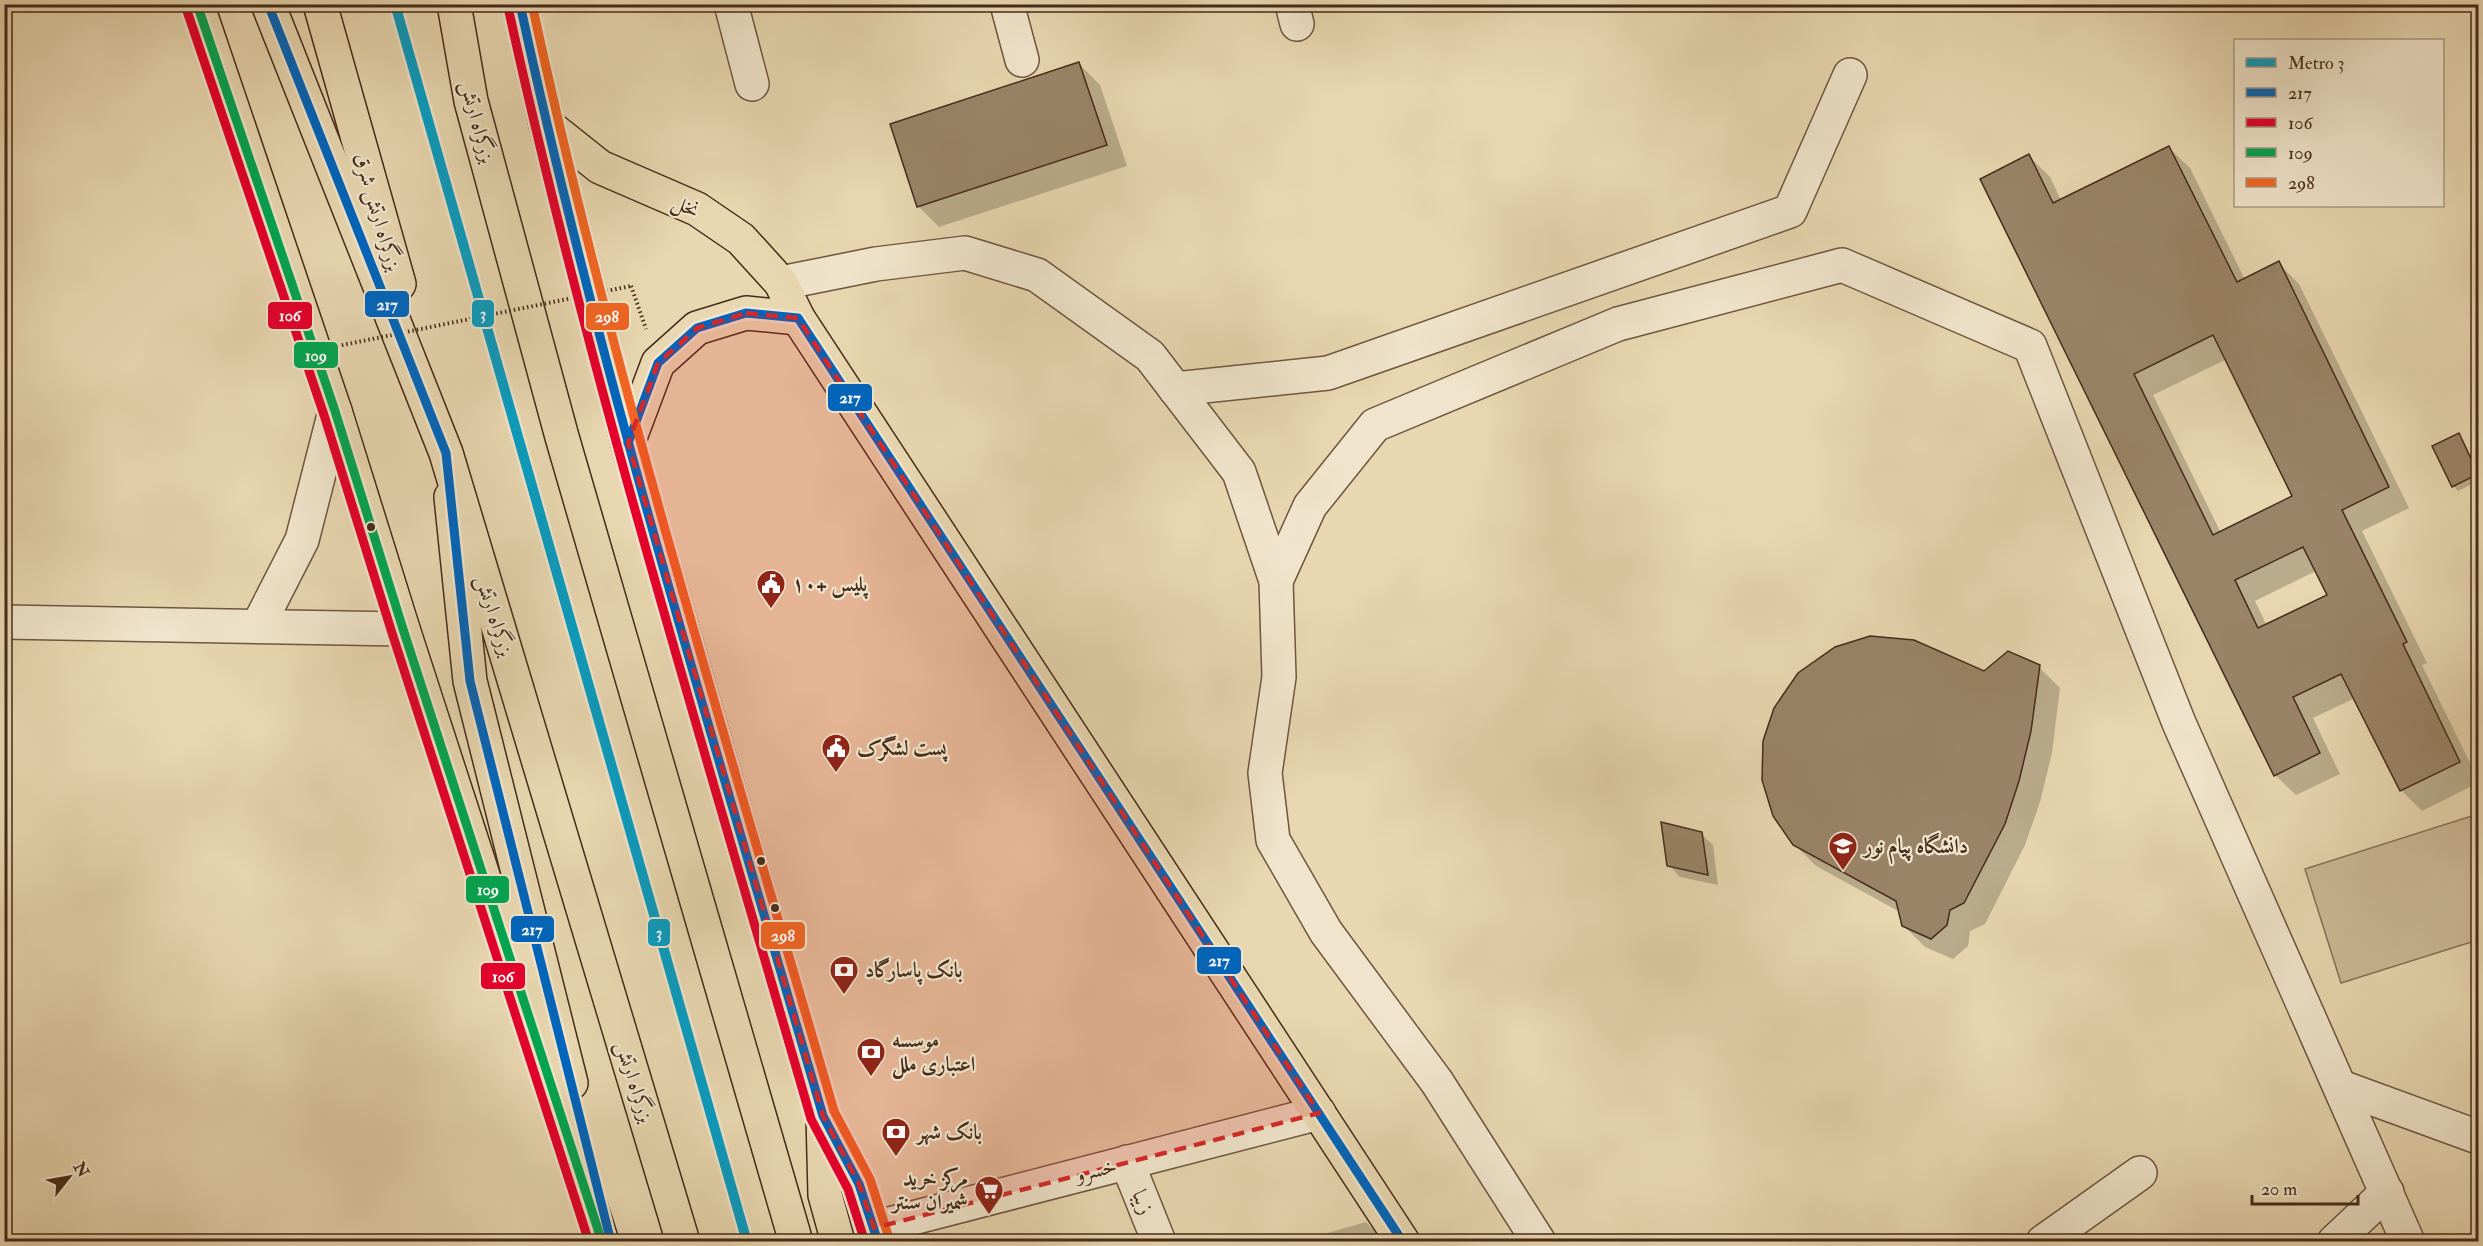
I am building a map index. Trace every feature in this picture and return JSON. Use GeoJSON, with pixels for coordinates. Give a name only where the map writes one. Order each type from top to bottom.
{"type":"FeatureCollection","features":[{"type":"Feature","properties":{"kind":"main road"},"geometry":{"type":"LineString","coordinates":[[197,4],[335,411],[403,629],[602,1242]]}},
{"type":"Feature","properties":{"kind":"main road","name":"بزرگراه ارتش"},"geometry":{"type":"LineString","coordinates":[[268,4],[446,453],[683,1242]]}},
{"type":"Feature","properties":{"kind":"main road","name":"بزرگراه ارتش شرق"},"geometry":{"type":"LineString","coordinates":[[320,4],[446,453]]}},
{"type":"Feature","properties":{"kind":"main road"},"geometry":{"type":"LineString","coordinates":[[435,4],[471,101]]}},
{"type":"Feature","properties":{"kind":"main road","name":"بزرگراه ارتش"},"geometry":{"type":"LineString","coordinates":[[454,4],[471,101],[562,437],[796,1242]]}},
{"type":"Feature","properties":{"kind":"main road"},"geometry":{"type":"LineString","coordinates":[[520,4],[546,124],[628,443],[822,1116],[860,1184],[876,1235]]}},
{"type":"Feature","properties":{"kind":"main road","name":"نخل"},"geometry":{"type":"LineString","coordinates":[[546,124],[600,167],[697,209],[741,239],[781,283],[798,318],[1403,1242]]}},
{"type":"Feature","properties":{"kind":"main road"},"geometry":{"type":"LineString","coordinates":[[628,443],[658,363],[697,328],[746,313],[798,318]]}},
{"type":"Feature","properties":{"kind":"main road"},"geometry":{"type":"LineString","coordinates":[[446,453],[470,681],[611,1242]]}},
{"type":"Feature","properties":{"kind":"main road"},"geometry":{"type":"LineString","coordinates":[[822,1116],[825,1195],[838,1242]]}},
{"type":"Feature","properties":{"kind":"street"},"geometry":{"type":"LineString","coordinates":[[731,4],[752,84]]}},
{"type":"Feature","properties":{"kind":"street"},"geometry":{"type":"LineString","coordinates":[[1007,4],[1022,60]]}},
{"type":"Feature","properties":{"kind":"street"},"geometry":{"type":"LineString","coordinates":[[1175,389],[1328,374],[1790,211],[1850,75]]}},
{"type":"Feature","properties":{"kind":"street"},"geometry":{"type":"LineString","coordinates":[[781,283],[876,264],[965,253],[1037,275],[1150,357],[1239,472],[1276,580],[1279,677],[1265,773],[1273,840],[1326,932],[1437,1082],[1539,1242]]}},
{"type":"Feature","properties":{"kind":"street"},"geometry":{"type":"LineString","coordinates":[[1276,580],[1310,506],[1375,425],[1618,324],[1842,265],[2030,346],[2179,723],[2408,1242]]}},
{"type":"Feature","properties":{"kind":"street"},"geometry":{"type":"LineString","coordinates":[[258,626],[302,540],[335,411]]}},
{"type":"Feature","properties":{"kind":"street"},"geometry":{"type":"LineString","coordinates":[[4,622],[403,629]]}},
{"type":"Feature","properties":{"kind":"street"},"geometry":{"type":"LineString","coordinates":[[2341,1087],[2478,1137]]}},
{"type":"Feature","properties":{"kind":"street","name":"خسرو"},"geometry":{"type":"LineString","coordinates":[[876,1235],[1127,1162],[1319,1113]]}},
{"type":"Feature","properties":{"kind":"street","name":"زیبا"},"geometry":{"type":"LineString","coordinates":[[1127,1162],[1159,1242]]}},
{"type":"Feature","properties":{"kind":"street"},"geometry":{"type":"LineString","coordinates":[[2043,1242],[2140,1173]]}},
{"type":"Feature","properties":{"kind":"street"},"geometry":{"type":"LineString","coordinates":[[2334,1242],[2387,1192]]}},
{"type":"Feature","properties":{"kind":"path"},"geometry":{"type":"LineString","coordinates":[[333,346],[631,286]]}},
{"type":"Feature","properties":{"kind":"highlighted area"},"geometry":{"type":"Polygon","coordinates":[[[746,313],[798,318],[1319,1113],[874,1228],[859,1184],[823,1116],[628,443],[658,363],[697,328],[746,313]]]}},
{"type":"Feature","properties":{"kind":"shaded area"},"geometry":{"type":"Polygon","coordinates":[[[2478,814],[2478,940],[2341,983],[2305,869],[2478,814]]]}},
{"type":"Feature","properties":{"kind":"building"},"geometry":{"type":"Polygon","coordinates":[[[1079,62],[1107,145],[917,207],[890,124],[1079,62]]]}},
{"type":"Feature","properties":{"kind":"building"},"geometry":{"type":"Polygon","coordinates":[[[2169,146],[2237,282],[2279,261],[2389,487],[2342,510],[2407,642],[2403,644],[2460,762],[2400,791],[2341,674],[2293,697],[2320,753],[2274,776],[1980,179],[2029,154],[2053,203],[2169,146]],[[2213,335],[2134,374],[2213,535],[2292,496],[2213,335]],[[2303,547],[2235,580],[2258,628],[2327,595],[2303,547]]]}},
{"type":"Feature","properties":{"kind":"building"},"geometry":{"type":"Polygon","coordinates":[[[2459,433],[2478,474],[2452,487],[2432,446],[2459,433]]]}},
{"type":"Feature","properties":{"kind":"building"},"geometry":{"type":"Polygon","coordinates":[[[1870,636],[1914,640],[1984,671],[2008,651],[2040,665],[2031,731],[2019,781],[2005,824],[1964,903],[1950,910],[1947,925],[1931,939],[1902,926],[1896,901],[1793,845],[1773,816],[1762,780],[1763,741],[1774,708],[1798,673],[1835,647],[1870,636]]]}},
{"type":"Feature","properties":{"kind":"building"},"geometry":{"type":"Polygon","coordinates":[[[1661,822],[1702,832],[1708,875],[1667,866],[1661,822]]]}},
{"type":"Feature","properties":{"kind":"metro line","name":"3"},"geometry":{"type":"LineString","coordinates":[[395,4],[747,1242]]}},
{"type":"Feature","properties":{"kind":"transit line","name":"109"},"geometry":{"type":"LineString","coordinates":[[197,4],[335,411],[403,629],[602,1242]]}},
{"type":"Feature","properties":{"kind":"transit line","name":"217"},"geometry":{"type":"LineString","coordinates":[[268,4],[446,453],[470,681],[611,1242]]}},
{"type":"Feature","properties":{"kind":"transit line","name":"217"},"geometry":{"type":"LineString","coordinates":[[520,4],[586,284],[701,701],[823,1116],[859,1184],[878,1242]]}},
{"type":"Feature","properties":{"kind":"transit line","name":"298"},"geometry":{"type":"LineString","coordinates":[[532,4],[598,283],[713,698],[834,1111],[870,1179],[889,1238]]}},
{"type":"Feature","properties":{"kind":"transit line","name":"106"},"geometry":{"type":"LineString","coordinates":[[508,7],[575,287],[690,704],[811,1119],[848,1189],[865,1242]]}},
{"type":"Feature","properties":{"kind":"transit line","name":"106"},"geometry":{"type":"LineString","coordinates":[[186,8],[324,415],[589,1242]]}},
{"type":"Feature","properties":{"kind":"transit line","name":"217"},"geometry":{"type":"LineString","coordinates":[[628,443],[658,363],[697,328],[746,313],[798,318],[1403,1242]]}},
{"type":"Feature","properties":{"kind":"place","name":"پلیس +۱۰"},"geometry":{"type":"Point","coordinates":[771,610]}},
{"type":"Feature","properties":{"kind":"place","name":"پست لشگرک"},"geometry":{"type":"Point","coordinates":[836,774]}},
{"type":"Feature","properties":{"kind":"place","name":"دانشگاه پیام نور"},"geometry":{"type":"Point","coordinates":[1843,872]}},
{"type":"Feature","properties":{"kind":"place","name":"بانک پاسارگاد"},"geometry":{"type":"Point","coordinates":[844,996]}},
{"type":"Feature","properties":{"kind":"place","name":"موسسه اعتباری ملل"},"geometry":{"type":"Point","coordinates":[871,1078]}},
{"type":"Feature","properties":{"kind":"place","name":"بانک شهر"},"geometry":{"type":"Point","coordinates":[896,1158]}},
{"type":"Feature","properties":{"kind":"place","name":"مرکز خرید شمیران سنتر"},"geometry":{"type":"Point","coordinates":[989,1216]}}]}
